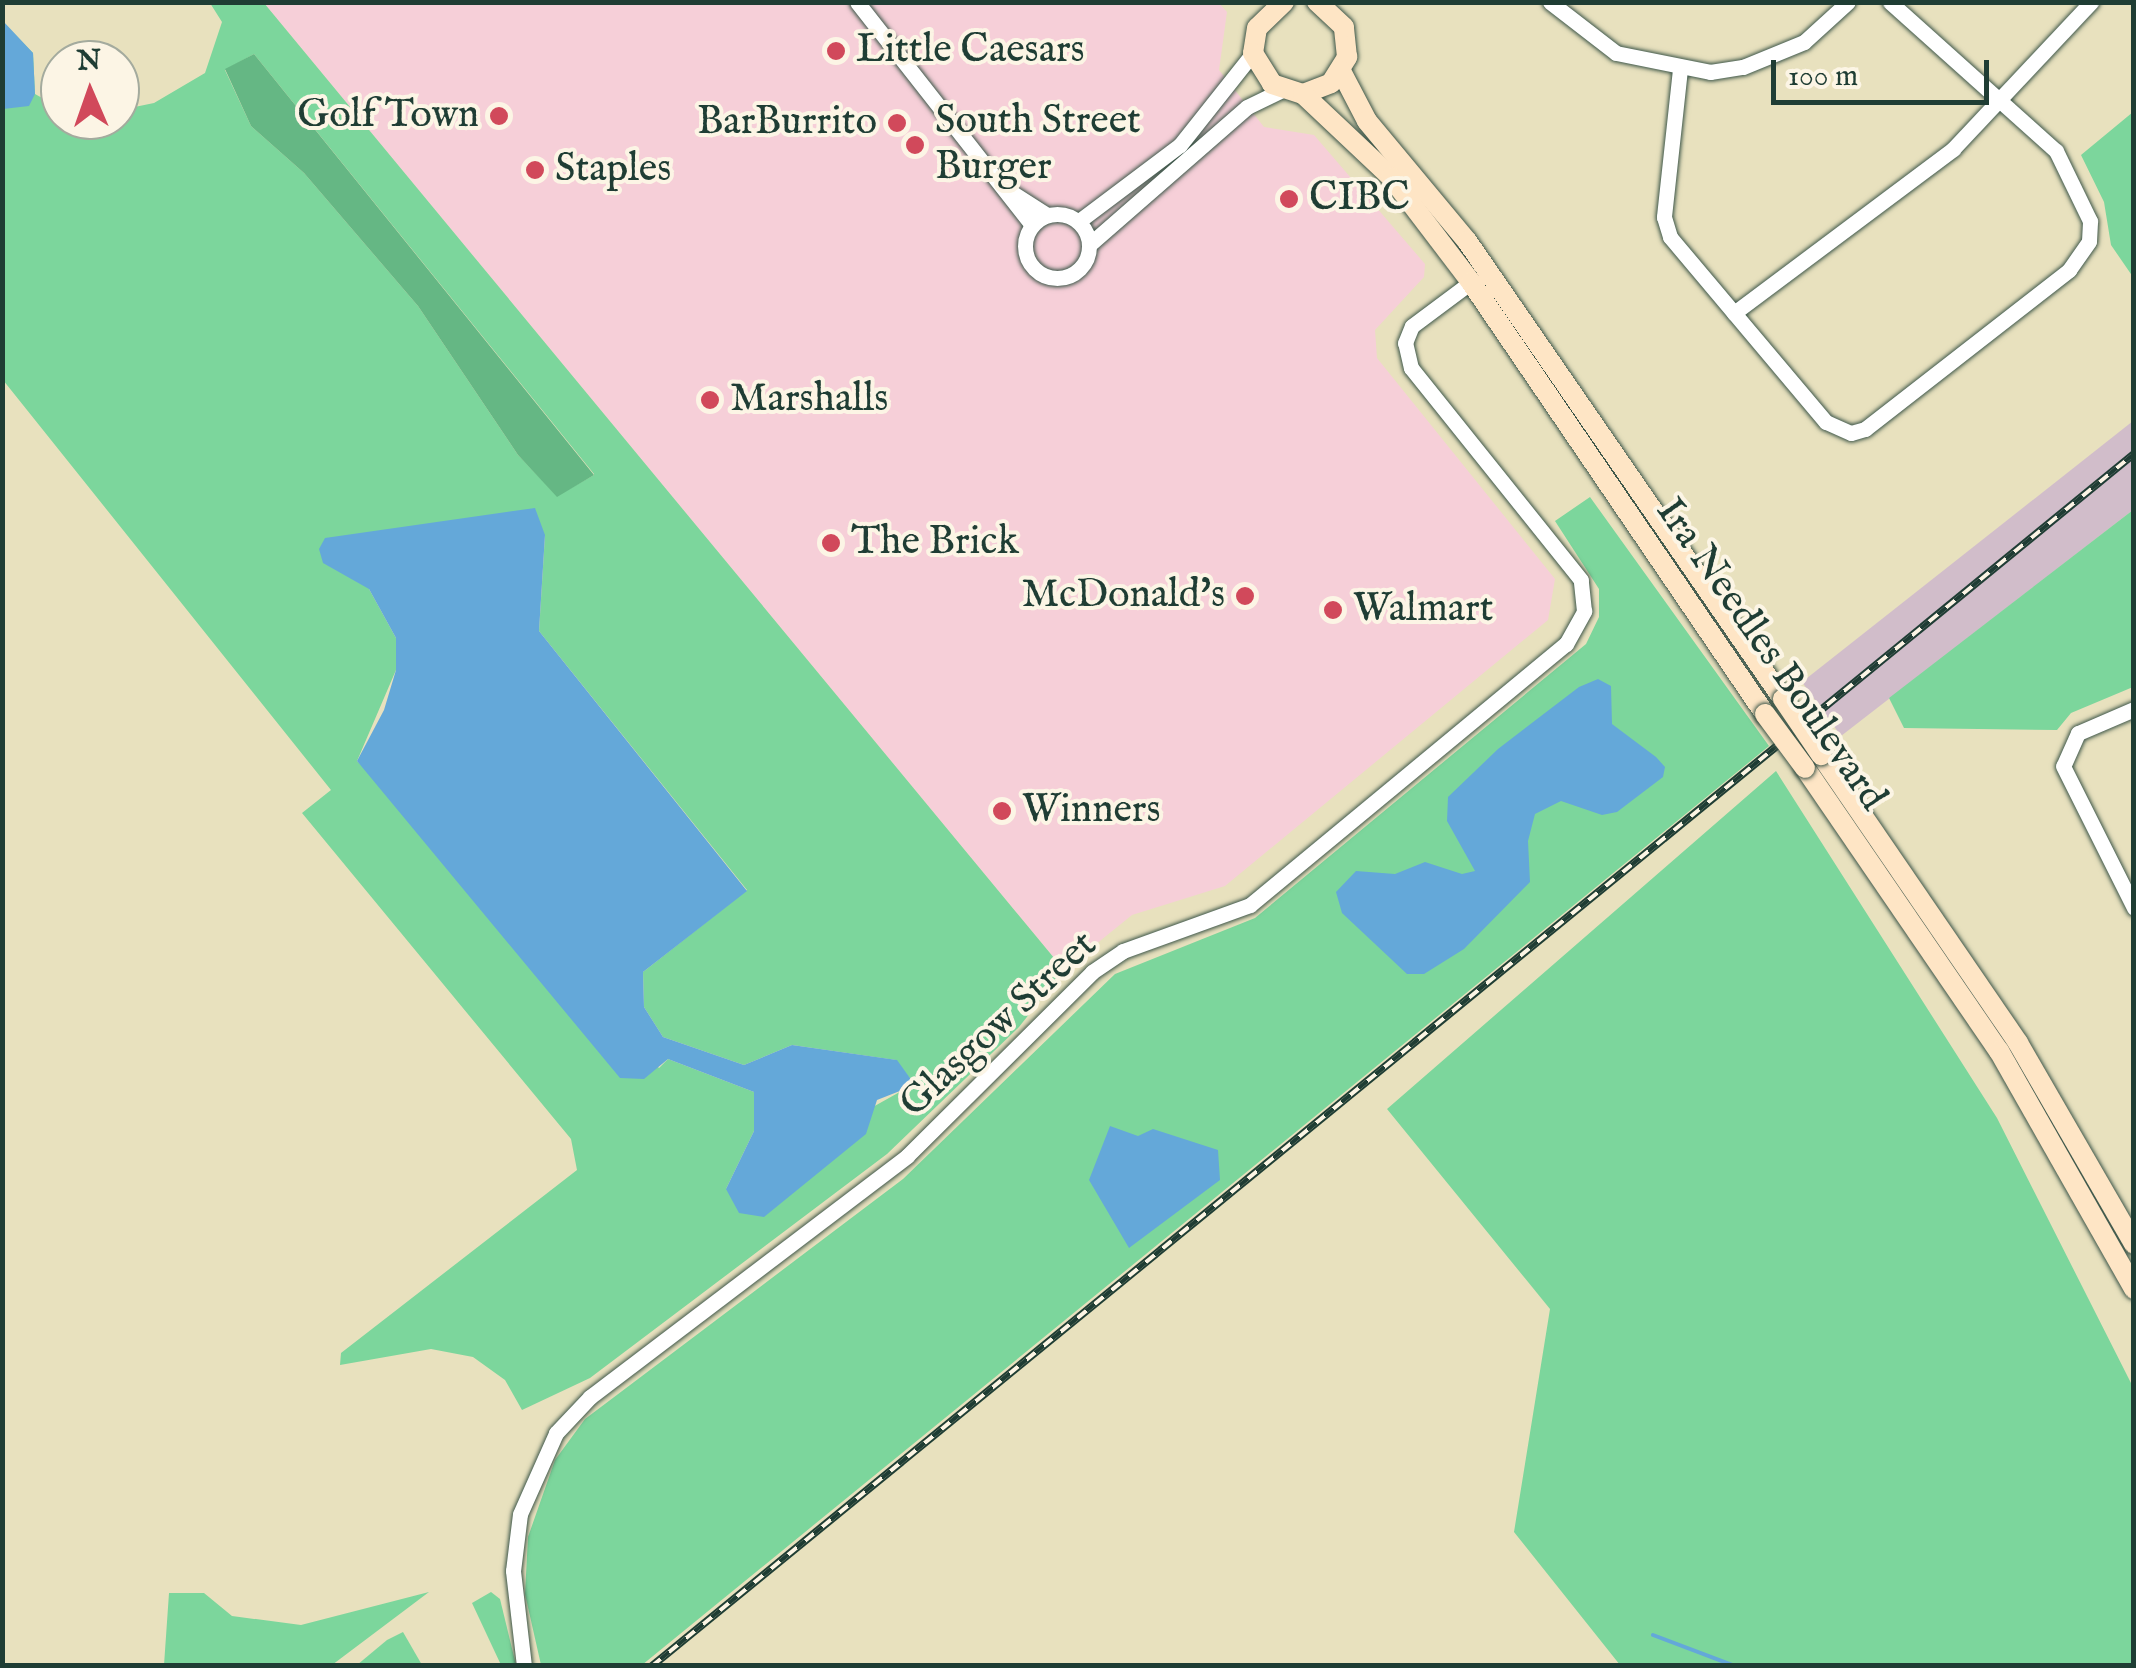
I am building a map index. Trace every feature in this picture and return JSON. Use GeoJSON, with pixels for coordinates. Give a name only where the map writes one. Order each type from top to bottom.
{"type":"FeatureCollection","features":[{"type":"Feature","properties":{"kind":"main road"},"geometry":{"type":"LineString","coordinates":[[1249,2],[1257,28],[1254,53]]}},
{"type":"Feature","properties":{"kind":"main road"},"geometry":{"type":"LineString","coordinates":[[1257,28],[1284,2]]}},
{"type":"Feature","properties":{"kind":"main road"},"geometry":{"type":"LineString","coordinates":[[1293,92],[1341,72],[1344,27],[1317,2]]}},
{"type":"Feature","properties":{"kind":"main road","name":"Ira Needles Boulevard"},"geometry":{"type":"LineString","coordinates":[[1254,53],[1263,76],[1293,92],[1390,177],[1471,282],[1766,714],[1813,761],[2018,1043],[2134,1244]]}},
{"type":"Feature","properties":{"kind":"main road","name":"Ira Needles Boulevard"},"geometry":{"type":"LineString","coordinates":[[1341,72],[1367,121],[1467,241],[1783,698],[1813,761],[2040,1116],[2134,1289]]}},
{"type":"Feature","properties":{"kind":"street"},"geometry":{"type":"LineString","coordinates":[[857,2],[1032,225]]}},
{"type":"Feature","properties":{"kind":"street"},"geometry":{"type":"LineString","coordinates":[[1550,2],[1616,54],[1680,70],[1710,72],[1771,58],[1804,42],[1848,2]]}},
{"type":"Feature","properties":{"kind":"street"},"geometry":{"type":"LineString","coordinates":[[1680,70],[1664,217],[1670,237],[1826,422],[1851,433],[1876,422],[2069,270],[2089,241],[2090,220],[2056,151],[1890,2]]}},
{"type":"Feature","properties":{"kind":"street"},"geometry":{"type":"LineString","coordinates":[[1734,313],[1801,257],[1928,170],[2091,2]]}},
{"type":"Feature","properties":{"kind":"street"},"geometry":{"type":"LineString","coordinates":[[1008,190],[1047,215],[1078,221],[1180,145],[1254,53]]}},
{"type":"Feature","properties":{"kind":"street"},"geometry":{"type":"LineString","coordinates":[[1047,215],[1032,225],[1026,254],[1052,278],[1079,270],[1090,244],[1246,107],[1293,92]]}},
{"type":"Feature","properties":{"kind":"street"},"geometry":{"type":"LineString","coordinates":[[1078,221],[1090,244]]}},
{"type":"Feature","properties":{"kind":"street","name":"Glasgow Street"},"geometry":{"type":"LineString","coordinates":[[524,1666],[513,1571],[520,1514],[556,1434],[590,1397],[907,1156],[1092,972],[1123,951],[1250,905],[1566,644],[1584,612],[1580,580],[1569,560],[1411,368],[1405,343],[1412,326],[1471,282]]}},
{"type":"Feature","properties":{"kind":"street"},"geometry":{"type":"LineString","coordinates":[[2134,709],[2078,733],[2063,766],[2134,908]]}},
{"type":"Feature","properties":{"kind":"shaded area"},"geometry":{"type":"Polygon","coordinates":[[[264,3],[1219,3],[1227,12],[1219,70],[1264,127],[1314,135],[1425,264],[1424,277],[1375,330],[1377,358],[1555,579],[1548,620],[1225,886],[1132,915],[1064,970],[264,3]]]}},
{"type":"Feature","properties":{"kind":"shaded area"},"geometry":{"type":"Polygon","coordinates":[[[2133,421],[2133,510],[1841,736],[1802,682],[2133,421]]]}},
{"type":"Feature","properties":{"kind":"green space"},"geometry":{"type":"Polygon","coordinates":[[[210,3],[264,3],[1064,970],[1019,1027],[887,1154],[590,1378],[522,1410],[505,1380],[473,1357],[431,1349],[340,1365],[341,1353],[577,1170],[571,1139],[302,813],[331,790],[3,380],[2,21],[33,53],[35,94],[40,97],[40,140],[140,140],[140,106],[154,103],[205,73],[222,22],[210,3]],[[254,54],[225,70],[251,126],[304,173],[418,306],[518,455],[557,496],[594,474],[254,54]],[[545,535],[369,589],[396,638],[396,670],[357,761],[659,1068],[668,1059],[754,1092],[754,1131],[726,1189],[914,1084],[896,1060],[792,1045],[744,1065],[663,1037],[644,1007],[643,972],[747,890],[539,631],[545,535]]]}},
{"type":"Feature","properties":{"kind":"green space"},"geometry":{"type":"Polygon","coordinates":[[[254,54],[594,475],[557,497],[518,455],[418,306],[304,173],[251,126],[225,69],[254,54]]]}},
{"type":"Feature","properties":{"kind":"green space"},"geometry":{"type":"Polygon","coordinates":[[[2133,112],[2133,277],[2111,245],[2104,202],[2081,155],[2133,112]]]}},
{"type":"Feature","properties":{"kind":"green space"},"geometry":{"type":"Polygon","coordinates":[[[1590,497],[1769,746],[642,1665],[541,1665],[525,1594],[528,1537],[555,1460],[585,1419],[903,1179],[1115,974],[1255,918],[1586,644],[1599,617],[1599,589],[1555,521],[1590,497]]]}},
{"type":"Feature","properties":{"kind":"green space"},"geometry":{"type":"Polygon","coordinates":[[[2133,510],[2133,687],[2071,713],[2057,730],[1904,728],[1889,698],[2133,510]]]}},
{"type":"Feature","properties":{"kind":"green space"},"geometry":{"type":"Polygon","coordinates":[[[1776,771],[1997,1118],[2133,1387],[2133,1665],[1620,1665],[1514,1532],[1550,1309],[1387,1109],[1776,771]]]}},
{"type":"Feature","properties":{"kind":"green space"},"geometry":{"type":"Polygon","coordinates":[[[429,1592],[332,1665],[164,1665],[169,1593],[204,1593],[232,1616],[301,1625],[429,1592]]]}},
{"type":"Feature","properties":{"kind":"green space"},"geometry":{"type":"Polygon","coordinates":[[[491,1592],[500,1599],[516,1665],[501,1665],[472,1603],[491,1592]]]}},
{"type":"Feature","properties":{"kind":"green space"},"geometry":{"type":"Polygon","coordinates":[[[403,1632],[422,1665],[357,1665],[387,1640],[403,1632]]]}},
{"type":"Feature","properties":{"kind":"water"},"geometry":{"type":"Polygon","coordinates":[[[3,21],[33,53],[35,94],[29,106],[3,109],[3,21]]]}},
{"type":"Feature","properties":{"kind":"water"},"geometry":{"type":"Polygon","coordinates":[[[535,508],[545,535],[539,631],[747,891],[643,972],[644,1007],[663,1037],[744,1065],[792,1045],[897,1060],[915,1085],[877,1100],[866,1134],[764,1217],[739,1213],[726,1189],[754,1131],[754,1092],[668,1059],[644,1079],[620,1078],[357,761],[384,710],[396,670],[396,638],[369,589],[323,563],[319,549],[325,538],[535,508]]]}},
{"type":"Feature","properties":{"kind":"water"},"geometry":{"type":"Polygon","coordinates":[[[1598,679],[1611,686],[1612,724],[1656,757],[1665,767],[1663,777],[1617,812],[1602,815],[1561,801],[1535,814],[1528,841],[1530,882],[1464,949],[1424,974],[1407,974],[1342,913],[1336,892],[1356,871],[1395,874],[1425,862],[1462,874],[1475,871],[1447,821],[1448,797],[1498,749],[1579,687],[1598,679]]]}},
{"type":"Feature","properties":{"kind":"water"},"geometry":{"type":"Polygon","coordinates":[[[1110,1126],[1138,1136],[1153,1129],[1218,1150],[1220,1180],[1129,1248],[1089,1180],[1110,1126]]]}},
{"type":"Feature","properties":{"kind":"waterway"},"geometry":{"type":"LineString","coordinates":[[1653,1635],[1735,1666]]}},
{"type":"Feature","properties":{"kind":"railway"},"geometry":{"type":"LineString","coordinates":[[652,1666],[2134,454]]}},
{"type":"Feature","properties":{"kind":"place","name":"Little Caesars"},"geometry":{"type":"Point","coordinates":[836,51]}},
{"type":"Feature","properties":{"kind":"place","name":"Golf Town"},"geometry":{"type":"Point","coordinates":[499,116]}},
{"type":"Feature","properties":{"kind":"place","name":"BarBurrito"},"geometry":{"type":"Point","coordinates":[897,123]}},
{"type":"Feature","properties":{"kind":"place","name":"South Street Burger"},"geometry":{"type":"Point","coordinates":[915,145]}},
{"type":"Feature","properties":{"kind":"place","name":"Staples"},"geometry":{"type":"Point","coordinates":[535,170]}},
{"type":"Feature","properties":{"kind":"place","name":"CIBC"},"geometry":{"type":"Point","coordinates":[1289,199]}},
{"type":"Feature","properties":{"kind":"place","name":"Marshalls"},"geometry":{"type":"Point","coordinates":[710,400]}},
{"type":"Feature","properties":{"kind":"place","name":"The Brick"},"geometry":{"type":"Point","coordinates":[831,543]}},
{"type":"Feature","properties":{"kind":"place","name":"McDonald's"},"geometry":{"type":"Point","coordinates":[1245,596]}},
{"type":"Feature","properties":{"kind":"place","name":"Walmart"},"geometry":{"type":"Point","coordinates":[1333,610]}},
{"type":"Feature","properties":{"kind":"place","name":"Winners"},"geometry":{"type":"Point","coordinates":[1002,811]}}]}
